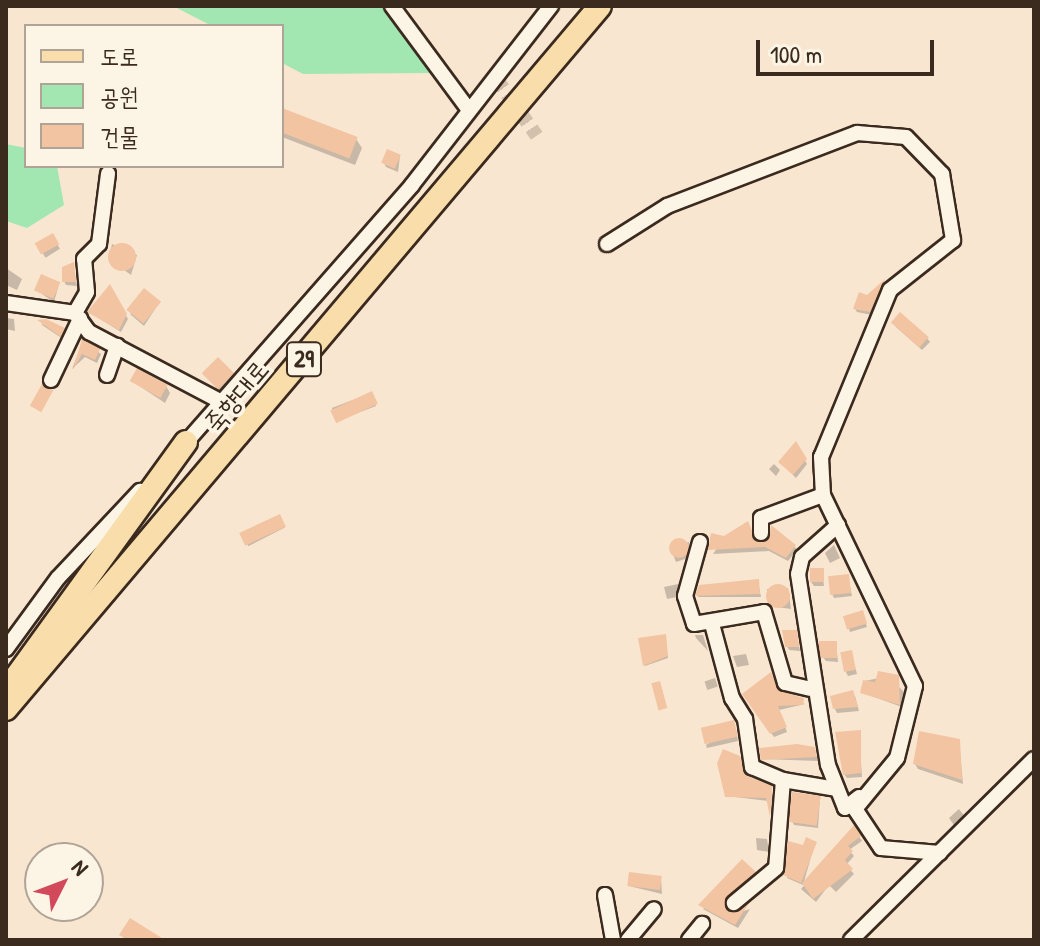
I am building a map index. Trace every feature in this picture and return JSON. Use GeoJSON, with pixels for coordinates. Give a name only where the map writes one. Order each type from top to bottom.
{"type":"FeatureCollection","features":[{"type":"Feature","properties":{"kind":"main road","name":"죽향대로"},"geometry":{"type":"LineString","coordinates":[[6,709],[600,6]]}},
{"type":"Feature","properties":{"kind":"main road"},"geometry":{"type":"LineString","coordinates":[[6,691],[186,442]]}},
{"type":"Feature","properties":{"kind":"street"},"geometry":{"type":"LineString","coordinates":[[392,6],[469,110]]}},
{"type":"Feature","properties":{"kind":"street"},"geometry":{"type":"LineString","coordinates":[[6,649],[58,578],[222,402],[469,110],[551,6]]}},
{"type":"Feature","properties":{"kind":"street"},"geometry":{"type":"LineString","coordinates":[[607,244],[667,206],[857,133],[906,137],[923,149],[950,194],[953,240],[890,290],[878,311],[821,457],[823,495],[838,525],[915,686],[897,758],[845,808],[810,689],[798,574],[802,557],[838,525]]}},
{"type":"Feature","properties":{"kind":"street"},"geometry":{"type":"LineString","coordinates":[[51,380],[87,292],[84,259],[99,244],[108,174]]}},
{"type":"Feature","properties":{"kind":"street"},"geometry":{"type":"LineString","coordinates":[[6,303],[78,316],[117,346],[222,402]]}},
{"type":"Feature","properties":{"kind":"street"},"geometry":{"type":"LineString","coordinates":[[107,375],[117,346]]}},
{"type":"Feature","properties":{"kind":"street"},"geometry":{"type":"LineString","coordinates":[[761,533],[761,518],[823,495]]}},
{"type":"Feature","properties":{"kind":"street"},"geometry":{"type":"LineString","coordinates":[[700,542],[685,596],[694,624],[712,624],[764,612],[785,683],[810,689]]}},
{"type":"Feature","properties":{"kind":"street"},"geometry":{"type":"LineString","coordinates":[[712,624],[732,698],[745,719],[752,767],[783,780],[837,789]]}},
{"type":"Feature","properties":{"kind":"street"},"geometry":{"type":"LineString","coordinates":[[851,940],[1034,759]]}},
{"type":"Feature","properties":{"kind":"street"},"geometry":{"type":"LineString","coordinates":[[734,903],[776,868],[783,780]]}},
{"type":"Feature","properties":{"kind":"street"},"geometry":{"type":"LineString","coordinates":[[859,797],[855,809],[881,848],[940,853]]}},
{"type":"Feature","properties":{"kind":"street"},"geometry":{"type":"LineString","coordinates":[[605,895],[613,940]]}},
{"type":"Feature","properties":{"kind":"street"},"geometry":{"type":"LineString","coordinates":[[628,940],[654,909]]}},
{"type":"Feature","properties":{"kind":"street"},"geometry":{"type":"LineString","coordinates":[[689,940],[702,924]]}},
{"type":"Feature","properties":{"kind":"green space"},"geometry":{"type":"Polygon","coordinates":[[[173,6],[402,6],[431,73],[303,74],[284,64],[284,24],[208,24],[173,6]]]}},
{"type":"Feature","properties":{"kind":"green space"},"geometry":{"type":"Polygon","coordinates":[[[6,144],[24,148],[24,168],[57,168],[64,205],[27,228],[6,221],[6,144]]]}},
{"type":"Feature","properties":{"kind":"building"},"geometry":{"type":"Polygon","coordinates":[[[284,109],[358,137],[349,159],[284,133],[284,109]]]}},
{"type":"Feature","properties":{"kind":"building"},"geometry":{"type":"Polygon","coordinates":[[[387,149],[401,155],[395,169],[381,163],[387,149]]]}},
{"type":"Feature","properties":{"kind":"building"},"geometry":{"type":"Polygon","coordinates":[[[53,233],[59,244],[41,255],[35,243],[53,233]]]}},
{"type":"Feature","properties":{"kind":"building"},"geometry":{"type":"Polygon","coordinates":[[[122,243],[132,247],[136,257],[132,267],[122,271],[112,267],[108,257],[112,247],[122,243]]]}},
{"type":"Feature","properties":{"kind":"building"},"geometry":{"type":"Polygon","coordinates":[[[74,262],[76,282],[62,282],[62,267],[74,262]]]}},
{"type":"Feature","properties":{"kind":"building"},"geometry":{"type":"Polygon","coordinates":[[[41,274],[60,282],[53,299],[34,291],[41,274]]]}},
{"type":"Feature","properties":{"kind":"building"},"geometry":{"type":"Polygon","coordinates":[[[885,279],[870,312],[853,309],[859,292],[867,295],[885,279]]]}},
{"type":"Feature","properties":{"kind":"building"},"geometry":{"type":"Polygon","coordinates":[[[110,284],[127,314],[119,330],[87,312],[110,284]]]}},
{"type":"Feature","properties":{"kind":"building"},"geometry":{"type":"Polygon","coordinates":[[[144,288],[161,302],[143,324],[126,310],[144,288]]]}},
{"type":"Feature","properties":{"kind":"building"},"geometry":{"type":"Polygon","coordinates":[[[900,312],[929,337],[919,347],[891,323],[900,312]]]}},
{"type":"Feature","properties":{"kind":"building"},"geometry":{"type":"Polygon","coordinates":[[[46,319],[65,328],[61,337],[37,320],[46,319]]]}},
{"type":"Feature","properties":{"kind":"building"},"geometry":{"type":"Polygon","coordinates":[[[82,339],[100,349],[95,360],[82,354],[73,370],[82,339]]]}},
{"type":"Feature","properties":{"kind":"building"},"geometry":{"type":"Polygon","coordinates":[[[218,357],[234,373],[218,390],[202,373],[218,357]]]}},
{"type":"Feature","properties":{"kind":"building"},"geometry":{"type":"Polygon","coordinates":[[[137,368],[168,385],[160,398],[130,381],[137,368]]]}},
{"type":"Feature","properties":{"kind":"building"},"geometry":{"type":"Polygon","coordinates":[[[42,384],[53,390],[41,412],[30,406],[42,384]]]}},
{"type":"Feature","properties":{"kind":"building"},"geometry":{"type":"Polygon","coordinates":[[[372,391],[378,404],[336,423],[330,410],[372,391]]]}},
{"type":"Feature","properties":{"kind":"building"},"geometry":{"type":"Polygon","coordinates":[[[796,441],[807,459],[793,475],[778,462],[796,441]]]}},
{"type":"Feature","properties":{"kind":"building"},"geometry":{"type":"Polygon","coordinates":[[[280,514],[286,527],[245,546],[239,533],[280,514]]]}},
{"type":"Feature","properties":{"kind":"building"},"geometry":{"type":"Polygon","coordinates":[[[748,521],[757,542],[769,539],[771,525],[796,545],[786,558],[765,547],[708,550],[711,533],[724,536],[748,521]]]}},
{"type":"Feature","properties":{"kind":"building"},"geometry":{"type":"Polygon","coordinates":[[[679,538],[686,541],[689,548],[686,555],[679,558],[672,555],[669,548],[672,541],[679,538]]]}},
{"type":"Feature","properties":{"kind":"building"},"geometry":{"type":"Polygon","coordinates":[[[810,568],[824,568],[824,582],[810,582],[810,568]]]}},
{"type":"Feature","properties":{"kind":"building"},"geometry":{"type":"Polygon","coordinates":[[[849,574],[851,593],[830,595],[828,576],[849,574]]]}},
{"type":"Feature","properties":{"kind":"building"},"geometry":{"type":"Polygon","coordinates":[[[759,579],[760,594],[695,596],[699,585],[759,579]]]}},
{"type":"Feature","properties":{"kind":"building"},"geometry":{"type":"Polygon","coordinates":[[[778,584],[786,588],[790,596],[786,604],[778,608],[770,604],[766,596],[770,588],[778,584]]]}},
{"type":"Feature","properties":{"kind":"building"},"geometry":{"type":"Polygon","coordinates":[[[863,610],[867,623],[847,630],[843,616],[863,610]]]}},
{"type":"Feature","properties":{"kind":"building"},"geometry":{"type":"Polygon","coordinates":[[[782,630],[797,630],[799,647],[785,647],[782,630]]]}},
{"type":"Feature","properties":{"kind":"building"},"geometry":{"type":"Polygon","coordinates":[[[666,634],[668,656],[643,666],[638,638],[666,634]]]}},
{"type":"Feature","properties":{"kind":"building"},"geometry":{"type":"Polygon","coordinates":[[[819,641],[837,641],[837,658],[819,658],[819,641]]]}},
{"type":"Feature","properties":{"kind":"building"},"geometry":{"type":"Polygon","coordinates":[[[852,650],[856,670],[844,672],[840,652],[852,650]]]}},
{"type":"Feature","properties":{"kind":"building"},"geometry":{"type":"Polygon","coordinates":[[[878,671],[899,675],[900,705],[860,693],[863,680],[875,682],[878,671]]]}},
{"type":"Feature","properties":{"kind":"building"},"geometry":{"type":"Polygon","coordinates":[[[771,672],[779,691],[804,698],[803,705],[778,706],[787,727],[770,734],[742,694],[771,672]]]}},
{"type":"Feature","properties":{"kind":"building"},"geometry":{"type":"Polygon","coordinates":[[[660,681],[667,708],[659,710],[651,683],[660,681]]]}},
{"type":"Feature","properties":{"kind":"building"},"geometry":{"type":"Polygon","coordinates":[[[853,690],[858,707],[833,709],[830,696],[853,690]]]}},
{"type":"Feature","properties":{"kind":"building"},"geometry":{"type":"Polygon","coordinates":[[[734,720],[738,737],[705,744],[701,728],[734,720]]]}},
{"type":"Feature","properties":{"kind":"building"},"geometry":{"type":"Polygon","coordinates":[[[861,730],[861,773],[843,775],[835,732],[861,730]]]}},
{"type":"Feature","properties":{"kind":"building"},"geometry":{"type":"Polygon","coordinates":[[[919,731],[960,739],[962,780],[913,764],[919,731]]]}},
{"type":"Feature","properties":{"kind":"building"},"geometry":{"type":"Polygon","coordinates":[[[797,744],[815,747],[817,757],[761,760],[759,748],[797,744]]]}},
{"type":"Feature","properties":{"kind":"building"},"geometry":{"type":"Polygon","coordinates":[[[723,749],[740,756],[747,776],[772,786],[770,817],[766,798],[725,797],[717,763],[723,749]]]}},
{"type":"Feature","properties":{"kind":"building"},"geometry":{"type":"Polygon","coordinates":[[[792,792],[821,796],[817,826],[788,822],[792,792]]]}},
{"type":"Feature","properties":{"kind":"building"},"geometry":{"type":"Polygon","coordinates":[[[854,825],[861,836],[848,846],[853,851],[845,860],[853,869],[813,899],[802,883],[854,825]]]}},
{"type":"Feature","properties":{"kind":"building"},"geometry":{"type":"Polygon","coordinates":[[[806,837],[817,842],[801,883],[783,875],[788,841],[803,845],[806,837]]]}},
{"type":"Feature","properties":{"kind":"building"},"geometry":{"type":"Polygon","coordinates":[[[742,859],[756,872],[725,899],[731,913],[749,903],[735,925],[698,905],[742,859]]]}},
{"type":"Feature","properties":{"kind":"building"},"geometry":{"type":"Polygon","coordinates":[[[629,872],[662,876],[660,890],[627,886],[629,872]]]}},
{"type":"Feature","properties":{"kind":"building"},"geometry":{"type":"Polygon","coordinates":[[[130,918],[165,940],[128,940],[119,935],[130,918]]]}},
{"type":"Feature","properties":{"kind":"tunnel"},"geometry":{"type":"LineString","coordinates":[[495,77],[537,136]]}}]}
